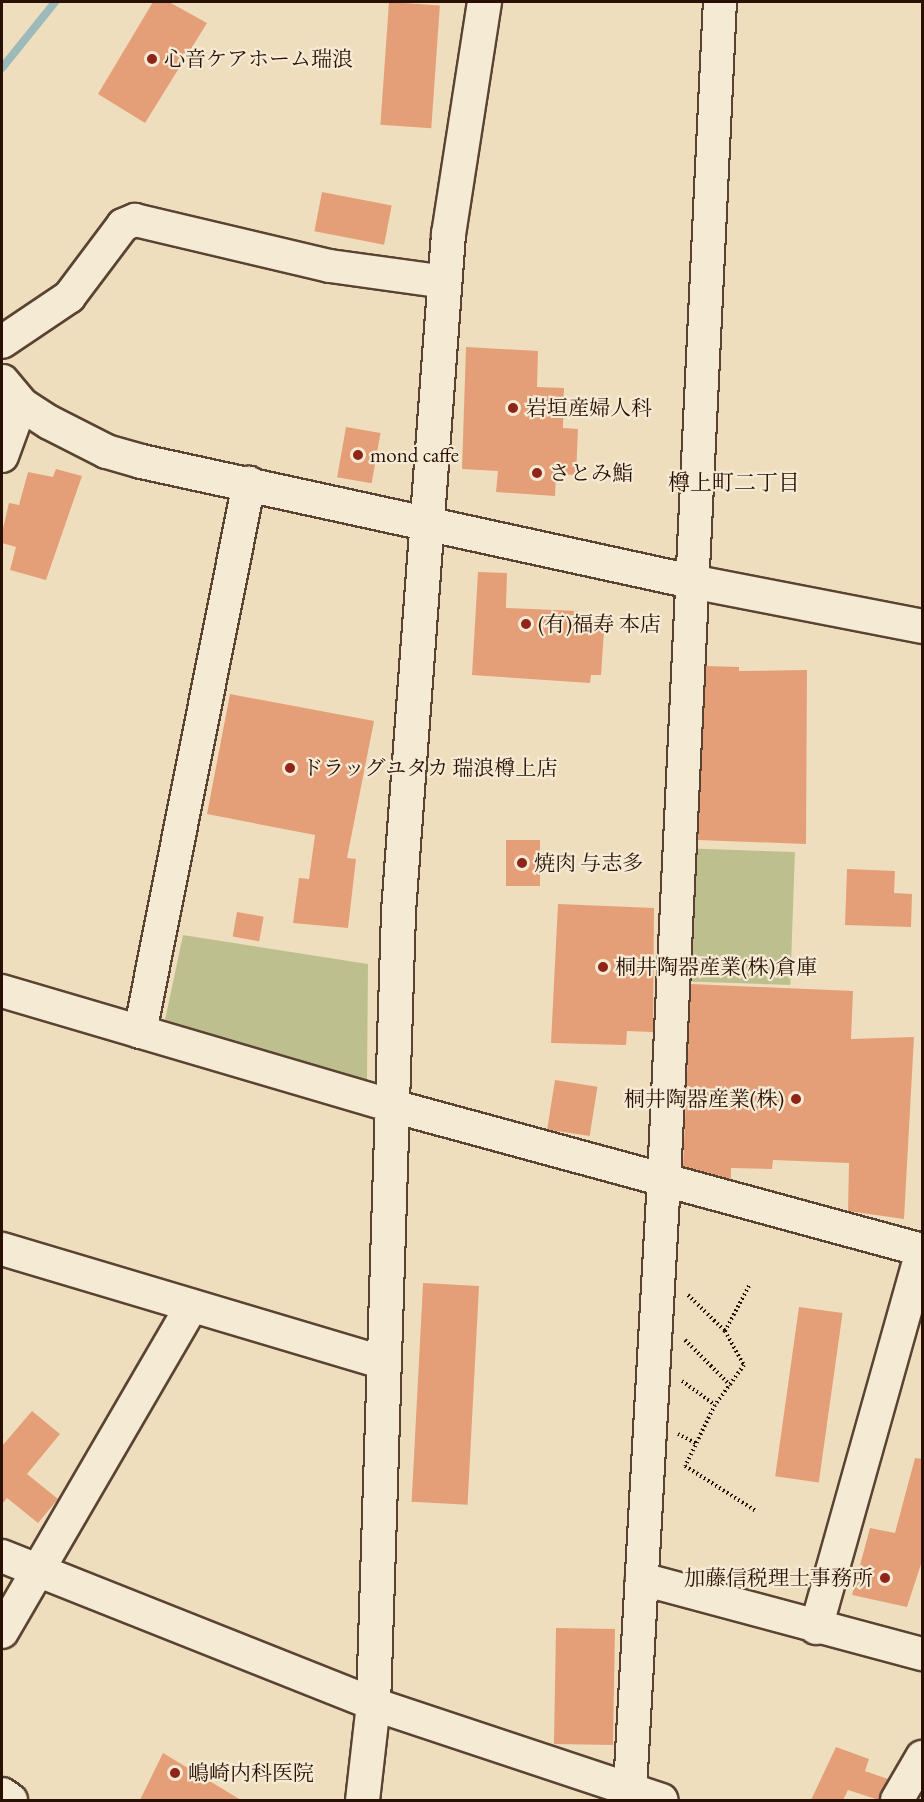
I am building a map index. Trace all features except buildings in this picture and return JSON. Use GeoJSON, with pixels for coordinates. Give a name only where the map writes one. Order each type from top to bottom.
{"type":"FeatureCollection","features":[{"type":"Feature","properties":{"kind":"street"},"geometry":{"type":"LineString","coordinates":[[362,1800],[373,1704],[389,1105],[398,911],[430,523],[445,282],[484,2]]}},
{"type":"Feature","properties":{"kind":"street"},"geometry":{"type":"LineString","coordinates":[[627,1795],[642,1579],[664,1179],[720,2]]}},
{"type":"Feature","properties":{"kind":"street"},"geometry":{"type":"LineString","coordinates":[[2,342],[69,297],[123,225],[135,220],[330,266],[445,282]]}},
{"type":"Feature","properties":{"kind":"street"},"geometry":{"type":"LineString","coordinates":[[2,456],[11,392],[106,451],[691,581],[922,626]]}},
{"type":"Feature","properties":{"kind":"street"},"geometry":{"type":"LineString","coordinates":[[140,1032],[249,483]]}},
{"type":"Feature","properties":{"kind":"street"},"geometry":{"type":"LineString","coordinates":[[2,991],[389,1105],[922,1250],[816,1628]]}},
{"type":"Feature","properties":{"kind":"street"},"geometry":{"type":"LineString","coordinates":[[2,1249],[382,1362]]}},
{"type":"Feature","properties":{"kind":"street"},"geometry":{"type":"LineString","coordinates":[[2,1632],[192,1306]]}},
{"type":"Feature","properties":{"kind":"street"},"geometry":{"type":"LineString","coordinates":[[2,1556],[373,1704],[627,1795],[661,1800]]}},
{"type":"Feature","properties":{"kind":"street"},"geometry":{"type":"LineString","coordinates":[[642,1579],[816,1628],[922,1654]]}},
{"type":"Feature","properties":{"kind":"street"},"geometry":{"type":"LineString","coordinates":[[897,1800],[922,1757]]}},
{"type":"Feature","properties":{"kind":"street"},"geometry":{"type":"LineString","coordinates":[[2,1794],[11,1800]]}},
{"type":"Feature","properties":{"kind":"path"},"geometry":{"type":"LineString","coordinates":[[725,1331],[750,1284]]}},
{"type":"Feature","properties":{"kind":"path"},"geometry":{"type":"LineString","coordinates":[[685,1291],[712,1324],[725,1331],[744,1365],[715,1405],[685,1466],[756,1511]]}},
{"type":"Feature","properties":{"kind":"path"},"geometry":{"type":"LineString","coordinates":[[680,1335],[729,1385]]}},
{"type":"Feature","properties":{"kind":"path"},"geometry":{"type":"LineString","coordinates":[[679,1379],[715,1405]]}},
{"type":"Feature","properties":{"kind":"green space"},"geometry":{"type":"Polygon","coordinates":[[[678,848],[795,852],[790,985],[673,981],[678,848]]]}},
{"type":"Feature","properties":{"kind":"green space"},"geometry":{"type":"Polygon","coordinates":[[[183,935],[368,964],[367,1081],[165,1020],[183,935]]]}},
{"type":"Feature","properties":{"kind":"waterway"},"geometry":{"type":"LineString","coordinates":[[2,68],[55,2]]}},
{"type":"Feature","properties":{"kind":"place","name":"心音ケアホーム瑞浪"},"geometry":{"type":"Point","coordinates":[152,59]}},
{"type":"Feature","properties":{"kind":"place","name":"岩垣産婦人科"},"geometry":{"type":"Point","coordinates":[513,408]}},
{"type":"Feature","properties":{"kind":"place","name":"mond caffe"},"geometry":{"type":"Point","coordinates":[358,455]}},
{"type":"Feature","properties":{"kind":"place","name":"さとみ鮨"},"geometry":{"type":"Point","coordinates":[537,473]}},
{"type":"Feature","properties":{"kind":"place","name":"(有)福寿 本店"},"geometry":{"type":"Point","coordinates":[526,624]}},
{"type":"Feature","properties":{"kind":"place","name":"ドラッグユタカ 瑞浪樽上店"},"geometry":{"type":"Point","coordinates":[290,768]}},
{"type":"Feature","properties":{"kind":"place","name":"焼肉 与志多"},"geometry":{"type":"Point","coordinates":[522,863]}},
{"type":"Feature","properties":{"kind":"place","name":"桐井陶器産業(株)倉庫"},"geometry":{"type":"Point","coordinates":[603,967]}},
{"type":"Feature","properties":{"kind":"place","name":"桐井陶器産業(株)"},"geometry":{"type":"Point","coordinates":[796,1099]}},
{"type":"Feature","properties":{"kind":"place","name":"加藤信税理士事務所"},"geometry":{"type":"Point","coordinates":[885,1578]}},
{"type":"Feature","properties":{"kind":"place","name":"嶋崎内科医院"},"geometry":{"type":"Point","coordinates":[175,1773]}},
{"type":"Feature","properties":{"kind":"district","name":"樽上町二丁目"},"geometry":{"type":"Point","coordinates":[734,483]}}]}
